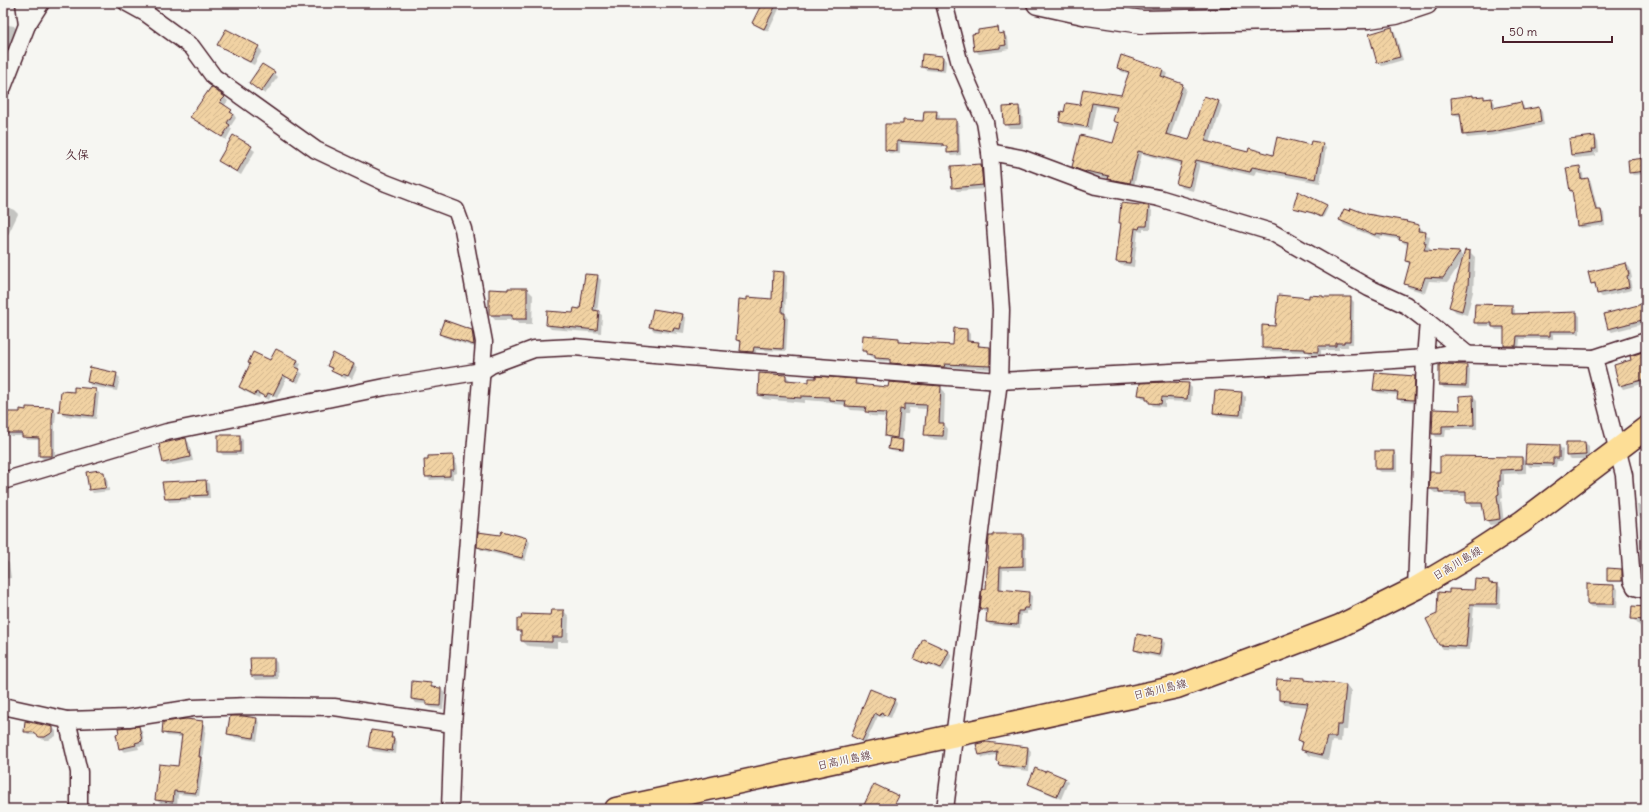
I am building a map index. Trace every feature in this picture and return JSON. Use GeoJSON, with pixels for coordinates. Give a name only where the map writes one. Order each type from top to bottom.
{"type":"FeatureCollection","features":[{"type":"Feature","properties":{"kind":"main road","name":"日高川島線"},"geometry":{"type":"LineString","coordinates":[[616,809],[1177,686],[1272,652],[1340,626],[1416,588],[1470,556],[1522,522],[1646,428]]}},
{"type":"Feature","properties":{"kind":"street"},"geometry":{"type":"LineString","coordinates":[[24,3],[27,25]]}},
{"type":"Feature","properties":{"kind":"street"},"geometry":{"type":"LineString","coordinates":[[3,87],[27,25],[41,3]]}},
{"type":"Feature","properties":{"kind":"street"},"geometry":{"type":"LineString","coordinates":[[127,3],[165,26],[192,47],[214,77],[316,150],[386,183],[456,210],[463,229],[484,342],[453,724],[450,809]]}},
{"type":"Feature","properties":{"kind":"street"},"geometry":{"type":"LineString","coordinates":[[944,3],[960,64],[985,122],[990,152],[1001,310],[999,381],[945,809]]}},
{"type":"Feature","properties":{"kind":"street"},"geometry":{"type":"LineString","coordinates":[[1038,3],[1088,14],[1142,22],[1370,17],[1396,13],[1426,3]]}},
{"type":"Feature","properties":{"kind":"street"},"geometry":{"type":"LineString","coordinates":[[990,152],[1021,158],[1096,186],[1159,198],[1271,232],[1369,288],[1406,305],[1467,354]]}},
{"type":"Feature","properties":{"kind":"street"},"geometry":{"type":"LineString","coordinates":[[1416,588],[1425,358],[1428,322]]}},
{"type":"Feature","properties":{"kind":"street"},"geometry":{"type":"LineString","coordinates":[[3,480],[167,432],[385,387],[482,371],[534,349],[574,347],[999,381],[1425,358],[1444,354],[1594,358],[1646,341]]}},
{"type":"Feature","properties":{"kind":"street"},"geometry":{"type":"LineString","coordinates":[[1594,358],[1624,475],[1632,581],[1635,588],[1646,590]]}},
{"type":"Feature","properties":{"kind":"street"},"geometry":{"type":"LineString","coordinates":[[3,706],[67,720],[129,718],[193,708],[250,706],[334,707],[453,724]]}},
{"type":"Feature","properties":{"kind":"street"},"geometry":{"type":"LineString","coordinates":[[67,720],[79,772],[79,809]]}},
{"type":"Feature","properties":{"kind":"building"},"geometry":{"type":"Polygon","coordinates":[[[762,3],[777,3],[764,29],[752,23],[762,3]]]}},
{"type":"Feature","properties":{"kind":"building"},"geometry":{"type":"Polygon","coordinates":[[[998,27],[999,34],[1004,33],[1006,45],[1000,46],[1000,48],[974,51],[972,34],[978,33],[978,30],[998,27]]]}},
{"type":"Feature","properties":{"kind":"building"},"geometry":{"type":"Polygon","coordinates":[[[1392,27],[1400,57],[1377,63],[1369,34],[1392,27]]]}},
{"type":"Feature","properties":{"kind":"building"},"geometry":{"type":"Polygon","coordinates":[[[226,29],[259,46],[250,62],[217,45],[226,29]]]}},
{"type":"Feature","properties":{"kind":"building"},"geometry":{"type":"Polygon","coordinates":[[[922,54],[943,56],[942,69],[921,67],[922,54]]]}},
{"type":"Feature","properties":{"kind":"building"},"geometry":{"type":"Polygon","coordinates":[[[1121,55],[1163,69],[1161,76],[1183,84],[1166,134],[1189,140],[1204,96],[1219,101],[1205,141],[1248,152],[1249,148],[1273,155],[1277,137],[1310,145],[1311,141],[1323,143],[1316,179],[1252,167],[1250,172],[1196,160],[1189,187],[1176,184],[1182,162],[1138,151],[1130,183],[1108,179],[1109,176],[1085,172],[1072,167],[1080,135],[1113,143],[1119,123],[1113,121],[1117,107],[1092,103],[1087,127],[1059,122],[1061,111],[1064,112],[1066,103],[1080,105],[1083,89],[1121,95],[1129,72],[1117,68],[1121,55]]]}},
{"type":"Feature","properties":{"kind":"building"},"geometry":{"type":"Polygon","coordinates":[[[262,64],[275,72],[261,92],[249,83],[262,64]]]}},
{"type":"Feature","properties":{"kind":"building"},"geometry":{"type":"Polygon","coordinates":[[[211,87],[225,97],[220,102],[232,110],[230,112],[233,114],[227,123],[230,125],[222,137],[190,117],[211,87]]]}},
{"type":"Feature","properties":{"kind":"building"},"geometry":{"type":"Polygon","coordinates":[[[1473,95],[1473,97],[1484,96],[1484,99],[1492,98],[1493,108],[1521,102],[1523,110],[1539,107],[1541,122],[1492,132],[1463,135],[1460,113],[1452,114],[1451,98],[1473,95]]]}},
{"type":"Feature","properties":{"kind":"building"},"geometry":{"type":"Polygon","coordinates":[[[1019,106],[1020,124],[1004,125],[1003,107],[1019,106]]]}},
{"type":"Feature","properties":{"kind":"building"},"geometry":{"type":"Polygon","coordinates":[[[924,111],[937,111],[936,119],[956,119],[958,152],[947,153],[947,146],[943,146],[943,144],[897,141],[897,151],[885,150],[885,124],[903,124],[903,120],[923,121],[924,111]]]}},
{"type":"Feature","properties":{"kind":"building"},"geometry":{"type":"Polygon","coordinates":[[[233,135],[252,146],[237,172],[218,161],[233,135]]]}},
{"type":"Feature","properties":{"kind":"building"},"geometry":{"type":"Polygon","coordinates":[[[1595,136],[1596,149],[1592,149],[1593,152],[1571,155],[1569,139],[1595,136]]]}},
{"type":"Feature","properties":{"kind":"building"},"geometry":{"type":"Polygon","coordinates":[[[1646,158],[1646,171],[1629,173],[1628,160],[1646,158]]]}},
{"type":"Feature","properties":{"kind":"building"},"geometry":{"type":"Polygon","coordinates":[[[981,164],[983,185],[952,188],[951,166],[981,164]]]}},
{"type":"Feature","properties":{"kind":"building"},"geometry":{"type":"Polygon","coordinates":[[[1580,166],[1581,179],[1588,178],[1596,210],[1601,210],[1603,222],[1577,226],[1572,190],[1570,191],[1566,168],[1580,166]]]}},
{"type":"Feature","properties":{"kind":"building"},"geometry":{"type":"Polygon","coordinates":[[[1298,191],[1327,205],[1321,217],[1313,213],[1293,208],[1298,191]]]}},
{"type":"Feature","properties":{"kind":"building"},"geometry":{"type":"Polygon","coordinates":[[[1121,203],[1149,206],[1147,226],[1140,226],[1139,229],[1135,228],[1130,263],[1116,262],[1121,223],[1119,223],[1121,203]]]}},
{"type":"Feature","properties":{"kind":"building"},"geometry":{"type":"Polygon","coordinates":[[[1351,208],[1367,214],[1407,221],[1406,222],[1419,225],[1418,231],[1426,232],[1424,242],[1426,243],[1424,250],[1460,252],[1443,278],[1425,277],[1421,289],[1404,284],[1410,262],[1405,261],[1408,242],[1399,240],[1400,237],[1376,233],[1375,235],[1339,220],[1344,209],[1350,211],[1351,208]]]}},
{"type":"Feature","properties":{"kind":"building"},"geometry":{"type":"Polygon","coordinates":[[[1465,250],[1470,251],[1468,286],[1462,311],[1449,307],[1465,250]]]}},
{"type":"Feature","properties":{"kind":"building"},"geometry":{"type":"Polygon","coordinates":[[[1626,263],[1629,275],[1627,276],[1629,287],[1597,294],[1595,283],[1591,284],[1588,272],[1626,263]]]}},
{"type":"Feature","properties":{"kind":"building"},"geometry":{"type":"Polygon","coordinates":[[[773,271],[784,272],[782,313],[785,313],[783,349],[754,347],[753,352],[740,351],[741,341],[736,340],[739,299],[747,300],[747,297],[772,299],[773,271]]]}},
{"type":"Feature","properties":{"kind":"building"},"geometry":{"type":"Polygon","coordinates":[[[585,274],[598,275],[593,310],[599,311],[597,330],[546,325],[547,311],[573,313],[574,308],[580,309],[585,274]]]}},
{"type":"Feature","properties":{"kind":"building"},"geometry":{"type":"Polygon","coordinates":[[[508,288],[527,288],[527,319],[512,319],[512,315],[489,315],[489,289],[508,290],[508,288]]]}},
{"type":"Feature","properties":{"kind":"building"},"geometry":{"type":"Polygon","coordinates":[[[1278,295],[1309,298],[1309,295],[1323,297],[1351,297],[1350,341],[1336,343],[1336,346],[1318,346],[1318,352],[1305,351],[1305,349],[1262,348],[1262,325],[1275,326],[1278,295]]]}},
{"type":"Feature","properties":{"kind":"building"},"geometry":{"type":"Polygon","coordinates":[[[1646,303],[1646,319],[1608,329],[1604,314],[1646,303]]]}},
{"type":"Feature","properties":{"kind":"building"},"geometry":{"type":"Polygon","coordinates":[[[1475,304],[1512,305],[1512,314],[1577,312],[1577,331],[1550,331],[1550,336],[1517,336],[1516,346],[1504,346],[1504,327],[1492,327],[1492,323],[1474,323],[1475,304]]]}},
{"type":"Feature","properties":{"kind":"building"},"geometry":{"type":"Polygon","coordinates":[[[653,309],[683,314],[680,329],[674,328],[673,331],[649,327],[653,309]]]}},
{"type":"Feature","properties":{"kind":"building"},"geometry":{"type":"Polygon","coordinates":[[[444,320],[472,330],[474,345],[439,334],[444,320]]]}},
{"type":"Feature","properties":{"kind":"building"},"geometry":{"type":"Polygon","coordinates":[[[954,328],[967,329],[967,341],[979,342],[978,346],[990,347],[990,366],[945,364],[944,367],[890,363],[890,359],[875,358],[875,355],[867,354],[867,351],[862,351],[863,335],[899,338],[899,342],[953,345],[954,328]]]}},
{"type":"Feature","properties":{"kind":"building"},"geometry":{"type":"Polygon","coordinates":[[[276,349],[298,360],[295,367],[300,369],[294,381],[283,375],[273,395],[268,393],[266,397],[256,392],[255,395],[239,387],[250,364],[248,363],[253,352],[270,360],[276,349]]]}},
{"type":"Feature","properties":{"kind":"building"},"geometry":{"type":"Polygon","coordinates":[[[1646,351],[1646,379],[1619,386],[1614,365],[1631,360],[1630,356],[1646,351]]]}},
{"type":"Feature","properties":{"kind":"building"},"geometry":{"type":"Polygon","coordinates":[[[333,353],[354,364],[348,376],[343,374],[342,376],[331,371],[332,368],[327,366],[333,353]]]}},
{"type":"Feature","properties":{"kind":"building"},"geometry":{"type":"Polygon","coordinates":[[[1439,365],[1467,365],[1466,386],[1439,385],[1439,365]]]}},
{"type":"Feature","properties":{"kind":"building"},"geometry":{"type":"Polygon","coordinates":[[[90,367],[117,373],[114,388],[87,382],[90,367]]]}},
{"type":"Feature","properties":{"kind":"building"},"geometry":{"type":"Polygon","coordinates":[[[759,373],[786,375],[786,380],[809,382],[809,378],[816,378],[816,376],[856,379],[855,384],[888,387],[889,382],[941,386],[939,423],[944,423],[943,436],[924,435],[927,405],[904,404],[904,410],[900,409],[897,438],[885,436],[886,413],[865,412],[866,407],[845,406],[846,401],[829,400],[829,397],[801,396],[801,398],[758,395],[759,373]]]}},
{"type":"Feature","properties":{"kind":"building"},"geometry":{"type":"Polygon","coordinates":[[[1375,373],[1415,376],[1414,400],[1397,399],[1398,392],[1373,390],[1375,373]]]}},
{"type":"Feature","properties":{"kind":"building"},"geometry":{"type":"Polygon","coordinates":[[[1140,383],[1189,383],[1187,399],[1162,397],[1161,404],[1149,403],[1149,400],[1146,400],[1146,396],[1138,395],[1140,383]]]}},
{"type":"Feature","properties":{"kind":"building"},"geometry":{"type":"Polygon","coordinates":[[[74,387],[96,389],[93,416],[59,412],[61,391],[74,392],[74,387]]]}},
{"type":"Feature","properties":{"kind":"building"},"geometry":{"type":"Polygon","coordinates":[[[1215,390],[1242,392],[1240,415],[1213,413],[1215,390]]]}},
{"type":"Feature","properties":{"kind":"building"},"geometry":{"type":"Polygon","coordinates":[[[1473,395],[1474,425],[1442,426],[1442,434],[1432,434],[1433,409],[1460,410],[1459,396],[1473,395]]]}},
{"type":"Feature","properties":{"kind":"building"},"geometry":{"type":"Polygon","coordinates":[[[26,407],[53,408],[52,456],[39,456],[39,438],[22,437],[22,433],[6,433],[7,412],[20,412],[20,409],[26,410],[26,407]]]}},
{"type":"Feature","properties":{"kind":"building"},"geometry":{"type":"Polygon","coordinates":[[[218,435],[240,435],[240,452],[218,452],[218,435]]]}},
{"type":"Feature","properties":{"kind":"building"},"geometry":{"type":"Polygon","coordinates":[[[186,438],[190,457],[163,463],[159,444],[186,438]]]}},
{"type":"Feature","properties":{"kind":"building"},"geometry":{"type":"Polygon","coordinates":[[[890,438],[903,440],[902,451],[888,449],[890,438]]]}},
{"type":"Feature","properties":{"kind":"building"},"geometry":{"type":"Polygon","coordinates":[[[1566,442],[1585,442],[1586,455],[1566,456],[1566,442]]]}},
{"type":"Feature","properties":{"kind":"building"},"geometry":{"type":"Polygon","coordinates":[[[1526,444],[1559,445],[1559,458],[1553,458],[1553,464],[1525,463],[1526,444]]]}},
{"type":"Feature","properties":{"kind":"building"},"geometry":{"type":"Polygon","coordinates":[[[1375,451],[1394,451],[1394,469],[1375,469],[1375,451]]]}},
{"type":"Feature","properties":{"kind":"building"},"geometry":{"type":"Polygon","coordinates":[[[453,455],[454,470],[450,470],[450,476],[425,477],[424,460],[428,460],[428,456],[453,455]]]}},
{"type":"Feature","properties":{"kind":"building"},"geometry":{"type":"Polygon","coordinates":[[[1440,456],[1522,457],[1522,469],[1500,470],[1500,481],[1498,481],[1499,494],[1497,495],[1500,519],[1485,521],[1482,503],[1466,503],[1466,492],[1439,492],[1439,489],[1429,489],[1430,472],[1440,472],[1440,456]]]}},
{"type":"Feature","properties":{"kind":"building"},"geometry":{"type":"Polygon","coordinates":[[[100,470],[101,472],[104,472],[106,488],[89,490],[86,472],[100,470]]]}},
{"type":"Feature","properties":{"kind":"building"},"geometry":{"type":"Polygon","coordinates":[[[206,480],[207,495],[189,496],[189,498],[165,499],[162,482],[206,480]]]}},
{"type":"Feature","properties":{"kind":"building"},"geometry":{"type":"Polygon","coordinates":[[[502,531],[527,538],[522,558],[477,547],[478,532],[500,535],[502,531]]]}},
{"type":"Feature","properties":{"kind":"building"},"geometry":{"type":"Polygon","coordinates":[[[993,534],[1023,534],[1023,566],[1000,567],[999,589],[1029,592],[1028,608],[1024,608],[1023,611],[1018,611],[1017,625],[986,622],[987,609],[980,609],[982,589],[986,589],[989,536],[993,536],[993,534]]]}},
{"type":"Feature","properties":{"kind":"building"},"geometry":{"type":"Polygon","coordinates":[[[1607,568],[1622,569],[1622,581],[1607,581],[1607,568]]]}},
{"type":"Feature","properties":{"kind":"building"},"geometry":{"type":"Polygon","coordinates":[[[1641,569],[1646,569],[1646,580],[1641,578],[1641,569]]]}},
{"type":"Feature","properties":{"kind":"building"},"geometry":{"type":"Polygon","coordinates":[[[1475,579],[1489,580],[1489,583],[1498,584],[1497,604],[1470,604],[1466,647],[1439,645],[1426,619],[1437,614],[1438,592],[1449,593],[1449,589],[1474,590],[1475,579]]]}},
{"type":"Feature","properties":{"kind":"building"},"geometry":{"type":"Polygon","coordinates":[[[1587,584],[1614,585],[1614,604],[1587,604],[1587,584]]]}},
{"type":"Feature","properties":{"kind":"building"},"geometry":{"type":"Polygon","coordinates":[[[1632,606],[1646,607],[1646,620],[1631,619],[1632,606]]]}},
{"type":"Feature","properties":{"kind":"building"},"geometry":{"type":"Polygon","coordinates":[[[551,610],[564,610],[563,637],[552,637],[552,642],[521,641],[521,631],[517,631],[517,619],[521,619],[522,614],[550,615],[551,610]]]}},
{"type":"Feature","properties":{"kind":"building"},"geometry":{"type":"Polygon","coordinates":[[[1137,634],[1162,639],[1159,655],[1134,650],[1137,634]]]}},
{"type":"Feature","properties":{"kind":"building"},"geometry":{"type":"Polygon","coordinates":[[[923,639],[949,651],[941,668],[929,663],[928,665],[914,659],[923,639]]]}},
{"type":"Feature","properties":{"kind":"building"},"geometry":{"type":"Polygon","coordinates":[[[250,658],[274,658],[274,676],[251,676],[250,658]]]}},
{"type":"Feature","properties":{"kind":"building"},"geometry":{"type":"Polygon","coordinates":[[[1291,677],[1346,685],[1342,725],[1337,725],[1336,737],[1327,737],[1322,755],[1301,750],[1303,742],[1298,740],[1308,703],[1279,700],[1279,690],[1276,690],[1277,679],[1291,680],[1291,677]]]}},
{"type":"Feature","properties":{"kind":"building"},"geometry":{"type":"Polygon","coordinates":[[[412,681],[431,683],[431,687],[441,688],[440,706],[426,705],[426,701],[411,699],[412,681]]]}},
{"type":"Feature","properties":{"kind":"building"},"geometry":{"type":"Polygon","coordinates":[[[870,689],[895,699],[887,716],[881,713],[880,716],[875,713],[862,741],[851,736],[870,689]]]}},
{"type":"Feature","properties":{"kind":"building"},"geometry":{"type":"Polygon","coordinates":[[[230,716],[257,718],[254,738],[227,734],[230,716]]]}},
{"type":"Feature","properties":{"kind":"building"},"geometry":{"type":"Polygon","coordinates":[[[186,719],[203,721],[199,757],[201,757],[196,793],[174,791],[173,802],[155,800],[159,764],[178,766],[182,735],[162,733],[163,722],[186,719]]]}},
{"type":"Feature","properties":{"kind":"building"},"geometry":{"type":"Polygon","coordinates":[[[25,721],[53,727],[53,732],[45,737],[39,737],[33,732],[24,732],[25,721]]]}},
{"type":"Feature","properties":{"kind":"building"},"geometry":{"type":"Polygon","coordinates":[[[139,726],[142,741],[135,743],[136,745],[119,749],[116,734],[119,733],[118,728],[139,726]]]}},
{"type":"Feature","properties":{"kind":"building"},"geometry":{"type":"Polygon","coordinates":[[[371,730],[392,733],[391,738],[394,738],[392,751],[368,747],[371,730]]]}},
{"type":"Feature","properties":{"kind":"building"},"geometry":{"type":"Polygon","coordinates":[[[986,742],[1028,747],[1026,768],[998,765],[999,762],[996,761],[997,751],[979,755],[976,744],[986,742]]]}},
{"type":"Feature","properties":{"kind":"building"},"geometry":{"type":"Polygon","coordinates":[[[1035,768],[1045,772],[1046,770],[1065,778],[1057,796],[1028,784],[1035,768]]]}},
{"type":"Feature","properties":{"kind":"building"},"geometry":{"type":"Polygon","coordinates":[[[874,784],[899,796],[892,809],[862,809],[874,784]]]}},
{"type":"Feature","properties":{"kind":"district","name":"久保"},"geometry":{"type":"Point","coordinates":[77,155]}}]}
